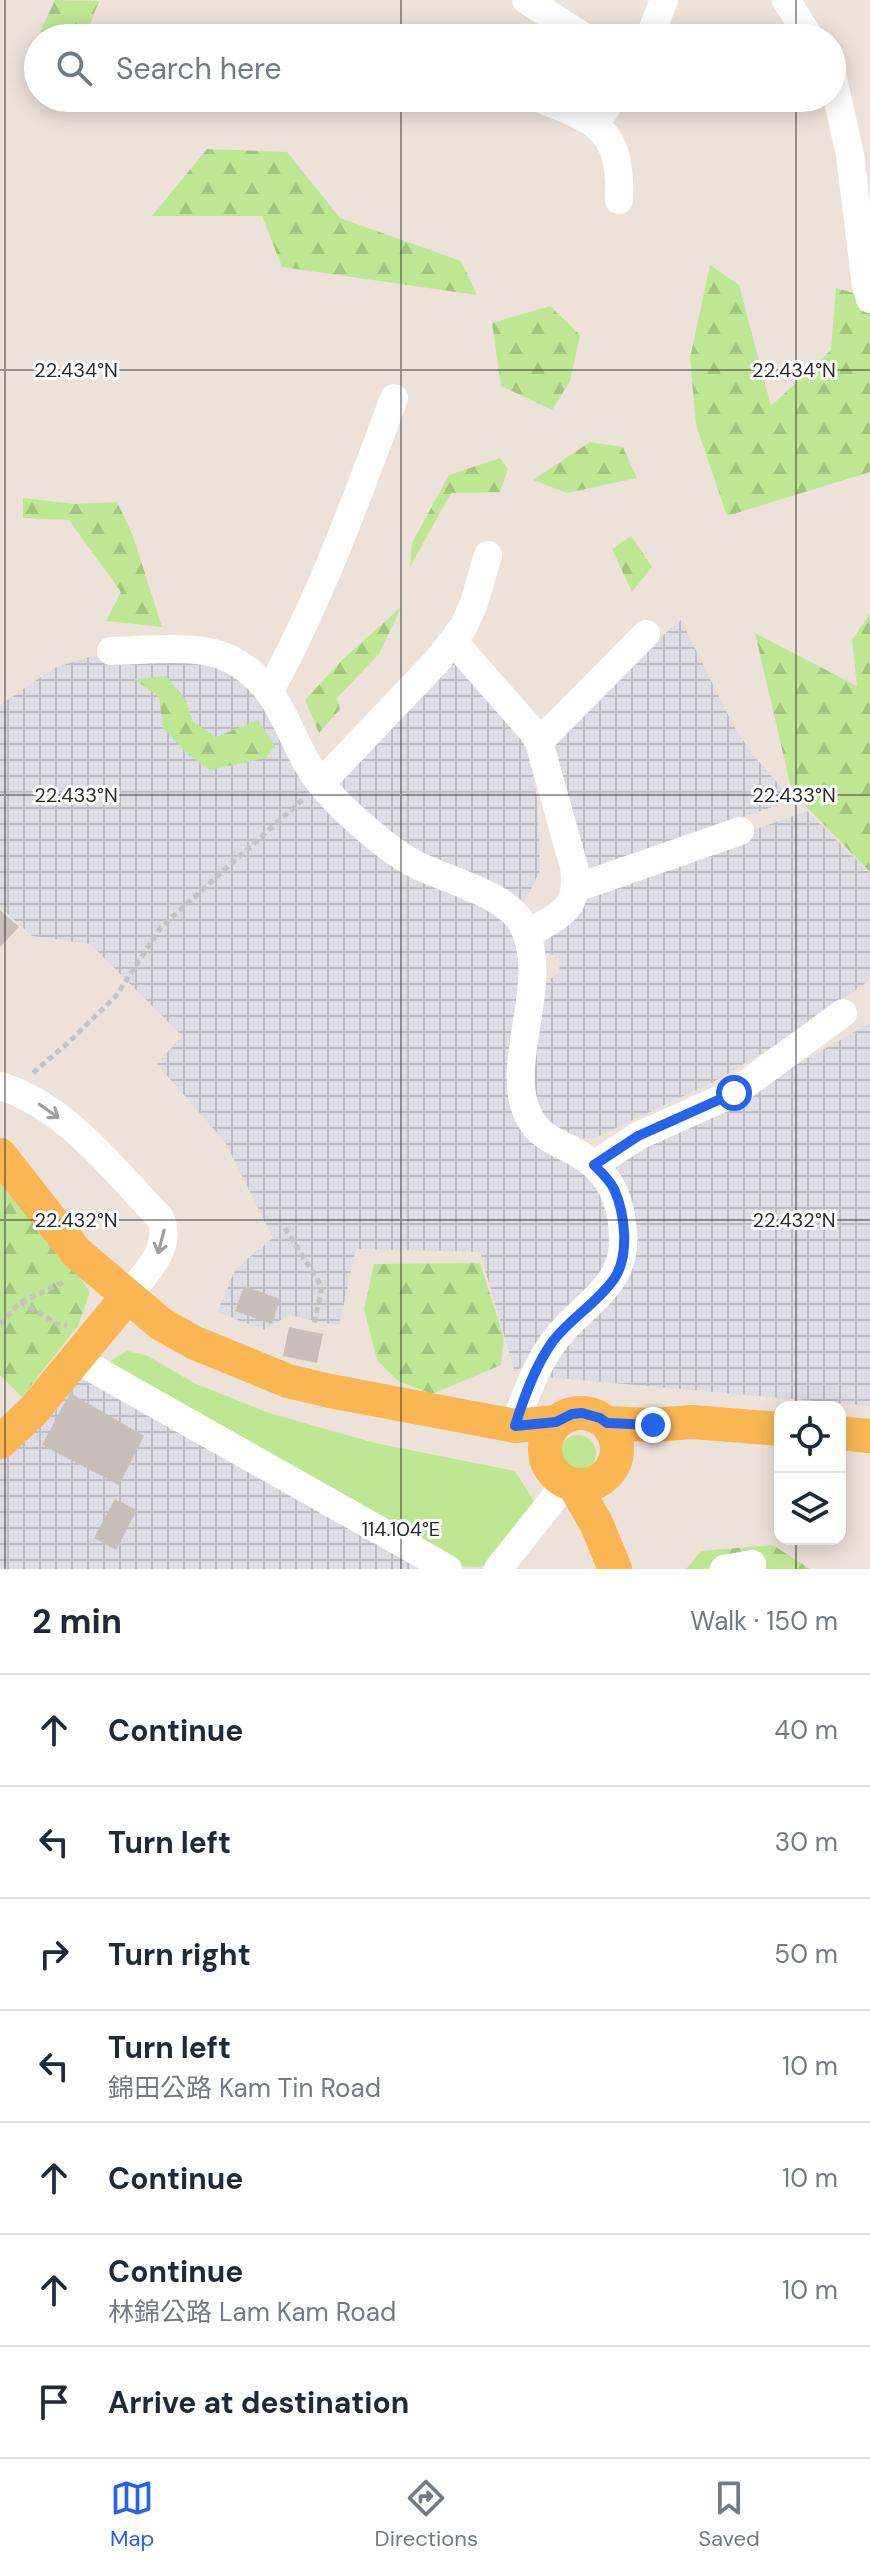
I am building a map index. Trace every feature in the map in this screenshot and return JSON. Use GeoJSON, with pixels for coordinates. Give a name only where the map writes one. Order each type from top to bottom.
{"type":"FeatureCollection","features":[{"type":"Feature","properties":{"kind":"main road"},"geometry":{"type":"LineString","coordinates":[[0,1155],[76,1252],[161,1324],[195,1343],[288,1381],[550,1435]]}},
{"type":"Feature","properties":{"kind":"main road"},"geometry":{"type":"LineString","coordinates":[[0,1442],[33,1411],[76,1343],[127,1297]]}},
{"type":"Feature","properties":{"kind":"main road"},"geometry":{"type":"LineString","coordinates":[[582,1413],[600,1418],[611,1431],[617,1455],[615,1462],[580,1482],[559,1478],[548,1464],[550,1435],[572,1414],[582,1413]]}},
{"type":"Feature","properties":{"kind":"main road"},"geometry":{"type":"LineString","coordinates":[[611,1431],[692,1422],[774,1429]]}},
{"type":"Feature","properties":{"kind":"main road"},"geometry":{"type":"LineString","coordinates":[[846,1434],[870,1436]]}},
{"type":"Feature","properties":{"kind":"main road"},"geometry":{"type":"LineString","coordinates":[[580,1482],[615,1569]]}},
{"type":"Feature","properties":{"kind":"street"},"geometry":{"type":"LineString","coordinates":[[526,0],[564,24]]}},
{"type":"Feature","properties":{"kind":"street"},"geometry":{"type":"LineString","coordinates":[[655,24],[664,0]]}},
{"type":"Feature","properties":{"kind":"street"},"geometry":{"type":"LineString","coordinates":[[786,0],[801,24]]}},
{"type":"Feature","properties":{"kind":"street"},"geometry":{"type":"LineString","coordinates":[[570,112],[596,123],[616,158],[620,174],[619,200]]}},
{"type":"Feature","properties":{"kind":"street"},"geometry":{"type":"LineString","coordinates":[[596,123],[603,112]]}},
{"type":"Feature","properties":{"kind":"street"},"geometry":{"type":"LineString","coordinates":[[843,112],[870,299]]}},
{"type":"Feature","properties":{"kind":"street"},"geometry":{"type":"LineString","coordinates":[[270,690],[320,592],[394,398]]}},
{"type":"Feature","properties":{"kind":"street"},"geometry":{"type":"LineString","coordinates":[[321,783],[464,626],[488,555]]}},
{"type":"Feature","properties":{"kind":"street"},"geometry":{"type":"LineString","coordinates":[[539,742],[646,634]]}},
{"type":"Feature","properties":{"kind":"street"},"geometry":{"type":"LineString","coordinates":[[453,641],[524,719],[539,742],[574,867],[576,888],[572,904],[527,935]]}},
{"type":"Feature","properties":{"kind":"street"},"geometry":{"type":"LineString","coordinates":[[111,651],[181,650],[227,657],[250,671],[270,690],[298,748],[321,783],[381,843],[435,875],[501,902],[515,913],[527,935],[533,994],[521,1068],[527,1112],[543,1135],[581,1155],[614,1188],[623,1239],[621,1262],[613,1280],[567,1323],[550,1345],[527,1391],[515,1426]]}},
{"type":"Feature","properties":{"kind":"street"},"geometry":{"type":"LineString","coordinates":[[576,888],[740,831]]}},
{"type":"Feature","properties":{"kind":"street"},"geometry":{"type":"LineString","coordinates":[[594,1165],[638,1136],[734,1093],[843,1013]]}},
{"type":"Feature","properties":{"kind":"street"},"geometry":{"type":"LineString","coordinates":[[6,1088],[25,1094],[59,1118],[160,1218],[165,1229],[161,1250],[127,1297]]}},
{"type":"Feature","properties":{"kind":"street"},"geometry":{"type":"LineString","coordinates":[[76,1343],[448,1569]]}},
{"type":"Feature","properties":{"kind":"street"},"geometry":{"type":"LineString","coordinates":[[498,1569],[580,1482]]}},
{"type":"Feature","properties":{"kind":"street"},"geometry":{"type":"LineString","coordinates":[[724,1569],[752,1564]]}},
{"type":"Feature","properties":{"kind":"path"},"geometry":{"type":"LineString","coordinates":[[6,1088],[70,1041],[116,996],[161,927],[321,783]]}},
{"type":"Feature","properties":{"kind":"path"},"geometry":{"type":"LineString","coordinates":[[285,1228],[322,1287],[314,1324]]}},
{"type":"Feature","properties":{"kind":"path"},"geometry":{"type":"LineString","coordinates":[[0,1324],[21,1302],[71,1279]]}},
{"type":"Feature","properties":{"kind":"path"},"geometry":{"type":"LineString","coordinates":[[21,1302],[57,1324],[76,1343]]}},
{"type":"Feature","properties":{"kind":"shaded area"},"geometry":{"type":"Polygon","coordinates":[[[681,620],[733,725],[753,755],[793,800],[580,873],[545,747],[681,620]]]}},
{"type":"Feature","properties":{"kind":"shaded area"},"geometry":{"type":"Polygon","coordinates":[[[453,649],[525,728],[537,799],[540,870],[525,902],[505,897],[413,856],[331,781],[453,649]]]}},
{"type":"Feature","properties":{"kind":"shaded area"},"geometry":{"type":"Polygon","coordinates":[[[92,656],[215,662],[250,683],[292,761],[496,913],[511,928],[518,949],[522,993],[515,1092],[601,1179],[617,1252],[546,1343],[515,1373],[480,1252],[356,1249],[339,1326],[289,1315],[265,1330],[217,1312],[236,1268],[273,1238],[225,1142],[157,1064],[182,1036],[90,944],[32,936],[0,907],[0,705],[54,668],[92,656]]]}},
{"type":"Feature","properties":{"kind":"shaded area"},"geometry":{"type":"Polygon","coordinates":[[[807,811],[870,873],[870,980],[792,1035],[717,1080],[595,1138],[578,1138],[553,1128],[531,1093],[540,986],[559,973],[560,963],[558,955],[542,954],[535,934],[579,892],[807,811]]]}},
{"type":"Feature","properties":{"kind":"shaded area"},"geometry":{"type":"Polygon","coordinates":[[[870,1023],[870,1406],[846,1404],[846,1401],[814,1401],[545,1377],[550,1360],[633,1259],[638,1239],[633,1211],[611,1162],[870,1023]]]}},
{"type":"Feature","properties":{"kind":"shaded area"},"geometry":{"type":"Polygon","coordinates":[[[77,1369],[437,1569],[0,1569],[0,1453],[77,1369]]]}},
{"type":"Feature","properties":{"kind":"green space"},"geometry":{"type":"Polygon","coordinates":[[[55,0],[99,1],[90,24],[44,24],[55,0]]]}},
{"type":"Feature","properties":{"kind":"green space"},"geometry":{"type":"Polygon","coordinates":[[[207,149],[287,152],[340,218],[461,261],[477,295],[282,267],[262,216],[152,216],[207,149]]]}},
{"type":"Feature","properties":{"kind":"green space"},"geometry":{"type":"Polygon","coordinates":[[[710,265],[739,285],[771,406],[831,350],[836,288],[870,298],[870,472],[727,516],[696,425],[690,358],[710,265]]]}},
{"type":"Feature","properties":{"kind":"green space"},"geometry":{"type":"Polygon","coordinates":[[[550,306],[580,335],[570,381],[552,410],[501,386],[492,323],[550,306]]]}},
{"type":"Feature","properties":{"kind":"green space"},"geometry":{"type":"Polygon","coordinates":[[[590,442],[623,447],[637,478],[567,493],[533,480],[590,442]]]}},
{"type":"Feature","properties":{"kind":"green space"},"geometry":{"type":"Polygon","coordinates":[[[500,458],[508,469],[500,492],[451,493],[410,567],[412,543],[449,475],[500,458]]]}},
{"type":"Feature","properties":{"kind":"green space"},"geometry":{"type":"Polygon","coordinates":[[[23,498],[75,504],[117,502],[133,536],[162,627],[106,621],[121,592],[69,520],[23,518],[23,498]]]}},
{"type":"Feature","properties":{"kind":"green space"},"geometry":{"type":"Polygon","coordinates":[[[631,536],[652,567],[632,592],[612,549],[631,536]]]}},
{"type":"Feature","properties":{"kind":"green space"},"geometry":{"type":"Polygon","coordinates":[[[402,606],[379,654],[337,698],[340,709],[319,733],[305,700],[342,660],[402,606]]]}},
{"type":"Feature","properties":{"kind":"green space"},"geometry":{"type":"Polygon","coordinates":[[[870,614],[870,872],[792,792],[755,633],[857,686],[852,640],[870,614]]]}},
{"type":"Feature","properties":{"kind":"green space"},"geometry":{"type":"Polygon","coordinates":[[[166,676],[186,700],[193,722],[216,737],[258,720],[275,746],[266,758],[210,770],[186,753],[163,728],[159,697],[134,679],[166,676]]]}},
{"type":"Feature","properties":{"kind":"green space"},"geometry":{"type":"Polygon","coordinates":[[[0,1167],[90,1292],[78,1326],[22,1397],[0,1375],[0,1167]]]}},
{"type":"Feature","properties":{"kind":"green space"},"geometry":{"type":"Polygon","coordinates":[[[480,1263],[504,1338],[501,1365],[432,1394],[398,1381],[377,1360],[364,1309],[374,1264],[480,1263]]]}},
{"type":"Feature","properties":{"kind":"green space"},"geometry":{"type":"Polygon","coordinates":[[[127,1351],[146,1355],[194,1383],[269,1413],[375,1443],[515,1471],[534,1501],[492,1565],[453,1566],[98,1380],[112,1360],[127,1351]]]}},
{"type":"Feature","properties":{"kind":"green space"},"geometry":{"type":"Polygon","coordinates":[[[578,1435],[591,1440],[596,1453],[591,1466],[578,1471],[565,1466],[560,1453],[565,1440],[578,1435]]]}},
{"type":"Feature","properties":{"kind":"green space"},"geometry":{"type":"Polygon","coordinates":[[[773,1545],[810,1569],[686,1569],[701,1551],[773,1545]]]}},
{"type":"Feature","properties":{"kind":"building"},"geometry":{"type":"Polygon","coordinates":[[[0,910],[19,927],[0,947],[0,910]]]}},
{"type":"Feature","properties":{"kind":"building"},"geometry":{"type":"Polygon","coordinates":[[[244,1286],[280,1299],[272,1324],[235,1311],[244,1286]]]}},
{"type":"Feature","properties":{"kind":"building"},"geometry":{"type":"Polygon","coordinates":[[[289,1327],[323,1334],[317,1363],[283,1356],[289,1327]]]}},
{"type":"Feature","properties":{"kind":"building"},"geometry":{"type":"Polygon","coordinates":[[[70,1393],[144,1436],[119,1485],[42,1445],[70,1393]]]}},
{"type":"Feature","properties":{"kind":"building"},"geometry":{"type":"Polygon","coordinates":[[[115,1499],[137,1510],[116,1550],[94,1538],[115,1499]]]}},
{"type":"Feature","properties":{"kind":"route"},"geometry":{"type":"LineString","coordinates":[[653,1425],[607,1423],[591,1414],[582,1413],[556,1422],[515,1426],[527,1391],[550,1345],[567,1323],[613,1280],[621,1262],[623,1239],[618,1202],[614,1188],[594,1165],[638,1136],[734,1093]]}}]}
